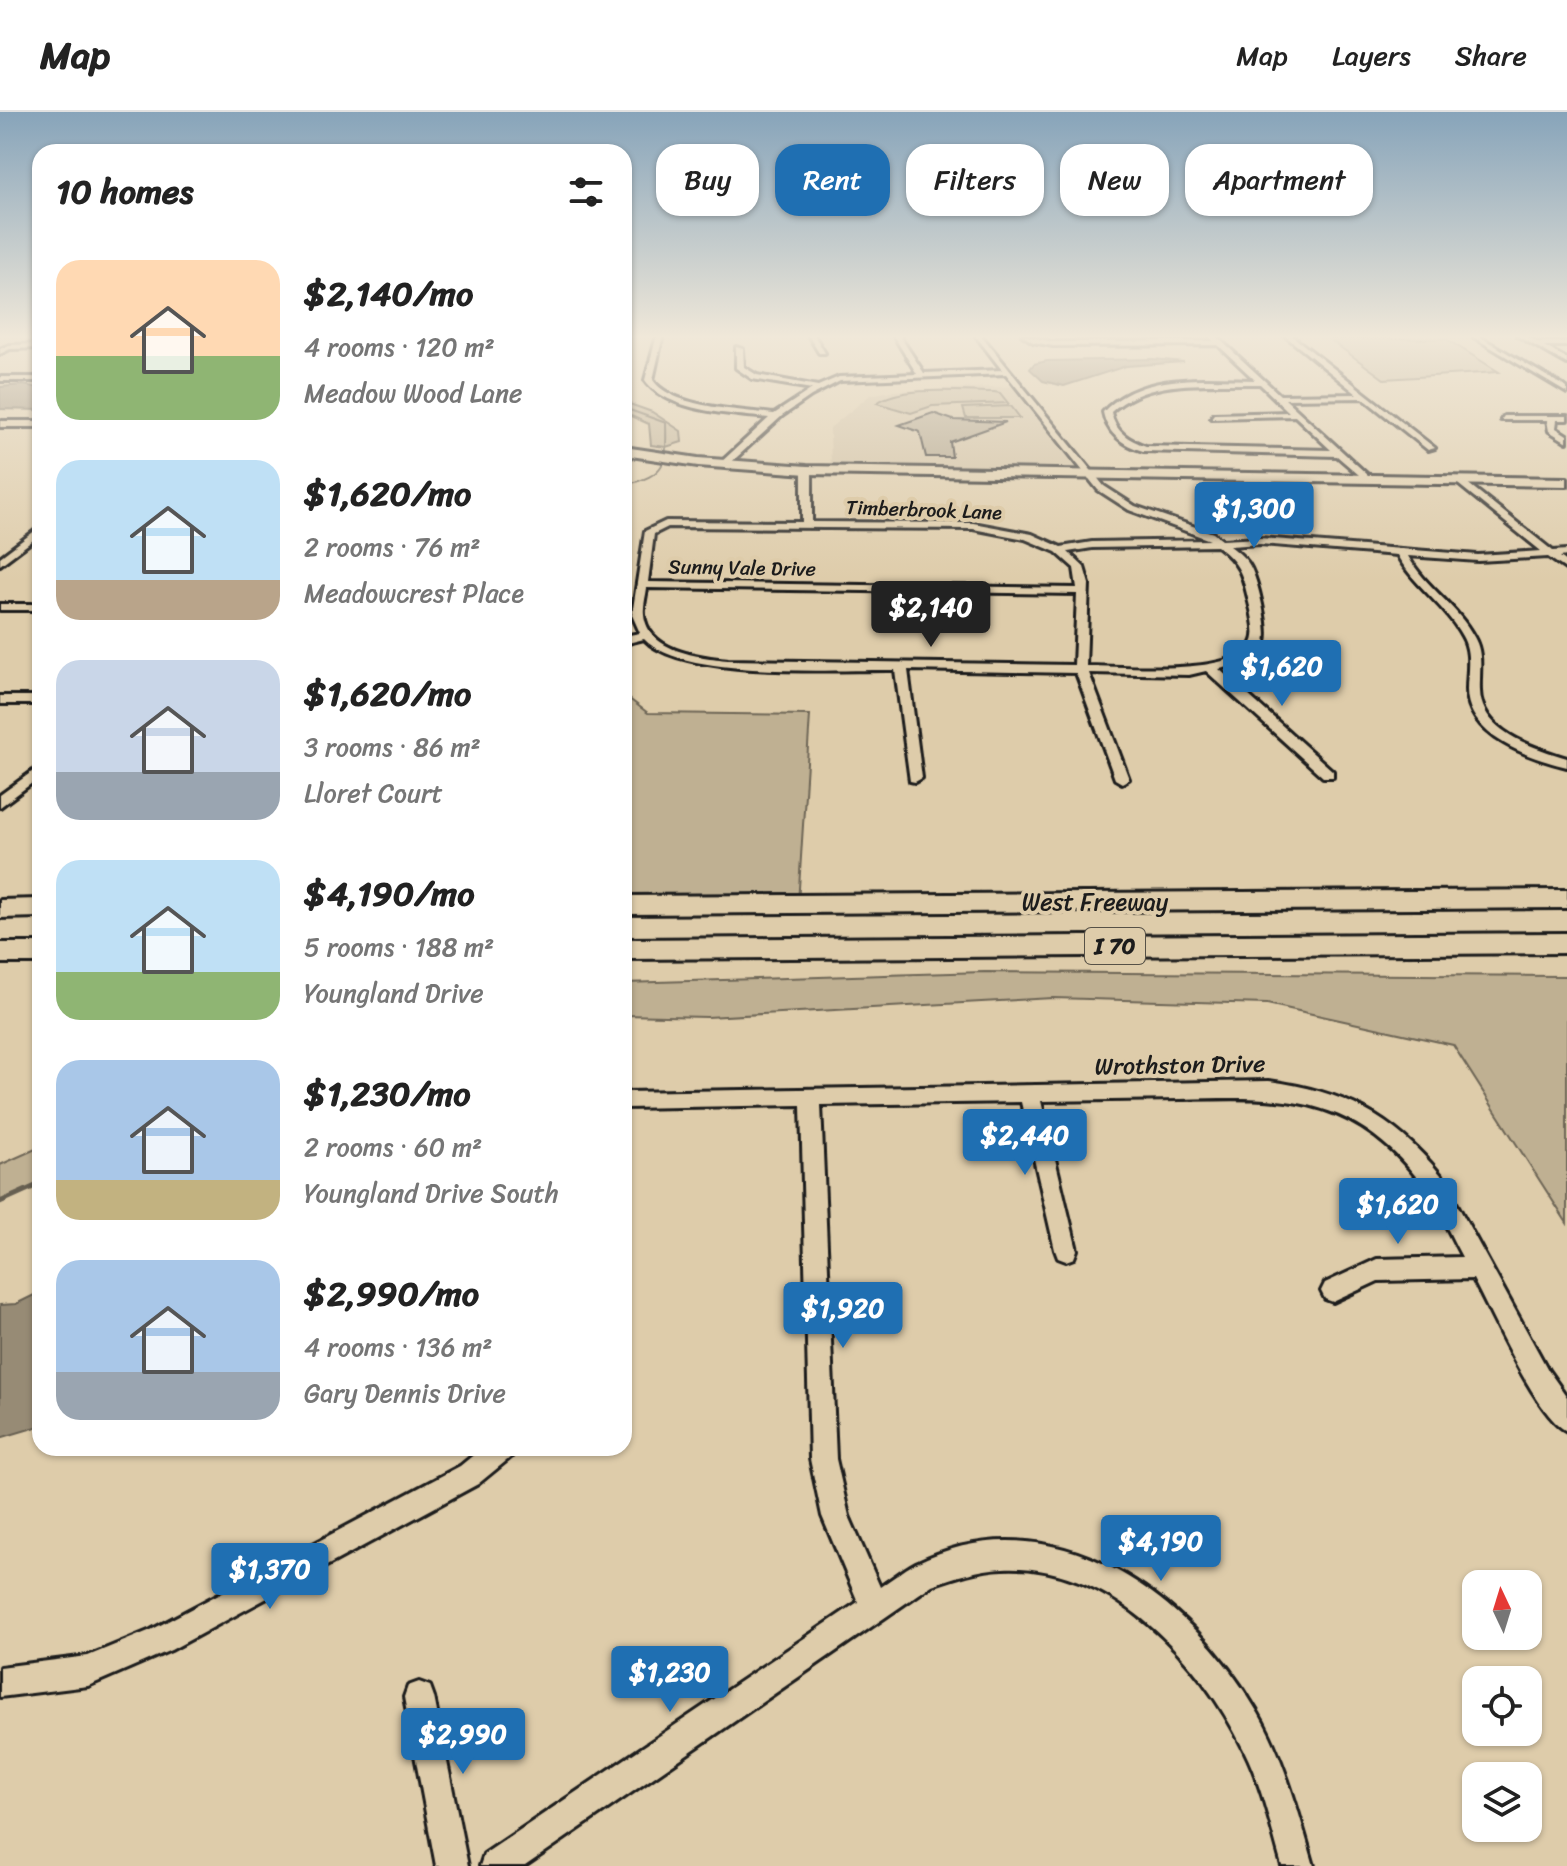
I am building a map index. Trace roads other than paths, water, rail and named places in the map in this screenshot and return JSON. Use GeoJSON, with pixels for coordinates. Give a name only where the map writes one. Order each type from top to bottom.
{"type":"FeatureCollection","features":[{"type":"Feature","properties":{"kind":"highway","name":"West Freeway"},"geometry":{"type":"LineString","coordinates":[[632,905],[1567,899]]}},
{"type":"Feature","properties":{"kind":"highway"},"geometry":{"type":"LineString","coordinates":[[0,909],[32,908]]}},
{"type":"Feature","properties":{"kind":"highway","name":"West Freeway"},"geometry":{"type":"LineString","coordinates":[[632,949],[1567,943]]}},
{"type":"Feature","properties":{"kind":"highway"},"geometry":{"type":"LineString","coordinates":[[0,953],[32,953]]}},
{"type":"Feature","properties":{"kind":"main road"},"geometry":{"type":"LineString","coordinates":[[0,424],[32,424]]}},
{"type":"Feature","properties":{"kind":"main road"},"geometry":{"type":"LineString","coordinates":[[632,452],[723,465],[807,470],[1567,482]]}},
{"type":"Feature","properties":{"kind":"street"},"geometry":{"type":"LineString","coordinates":[[723,465],[741,445],[778,417]]}},
{"type":"Feature","properties":{"kind":"street"},"geometry":{"type":"LineString","coordinates":[[641,585],[638,615],[645,635],[668,652],[707,662],[1081,670],[1211,669],[1245,657],[1259,642],[1260,625],[1246,568],[1221,543],[1198,530],[1122,503],[1101,488],[1044,417]]}},
{"type":"Feature","properties":{"kind":"street"},"geometry":{"type":"LineString","coordinates":[[1107,417],[1125,440],[1136,446],[1338,453]]}},
{"type":"Feature","properties":{"kind":"street"},"geometry":{"type":"LineString","coordinates":[[1299,417],[1366,478]]}},
{"type":"Feature","properties":{"kind":"street"},"geometry":{"type":"LineString","coordinates":[[1391,417],[1431,448]]}},
{"type":"Feature","properties":{"kind":"street"},"geometry":{"type":"LineString","coordinates":[[1504,418],[1567,418]]}},
{"type":"Feature","properties":{"kind":"street"},"geometry":{"type":"LineString","coordinates":[[1549,418],[1554,422],[1552,429],[1567,439]]}},
{"type":"Feature","properties":{"kind":"street"},"geometry":{"type":"LineString","coordinates":[[807,470],[807,525]]}},
{"type":"Feature","properties":{"kind":"street"},"geometry":{"type":"LineString","coordinates":[[1458,480],[1567,567]]}},
{"type":"Feature","properties":{"kind":"street","name":"Timberbrook Lane"},"geometry":{"type":"LineString","coordinates":[[641,585],[649,533],[659,527],[701,523],[994,528],[1028,536],[1060,550],[1092,545],[1164,546],[1275,541],[1478,558],[1567,553]]}},
{"type":"Feature","properties":{"kind":"street"},"geometry":{"type":"LineString","coordinates":[[0,562],[32,536]]}},
{"type":"Feature","properties":{"kind":"street"},"geometry":{"type":"LineString","coordinates":[[1060,550],[1079,567],[1082,591],[1081,670],[1122,779]]}},
{"type":"Feature","properties":{"kind":"street"},"geometry":{"type":"LineString","coordinates":[[1401,553],[1413,575],[1469,637],[1475,653],[1473,699],[1484,720],[1507,738],[1536,753],[1567,763]]}},
{"type":"Feature","properties":{"kind":"street","name":"Sunny Vale Drive"},"geometry":{"type":"LineString","coordinates":[[641,585],[1082,591]]}},
{"type":"Feature","properties":{"kind":"street"},"geometry":{"type":"LineString","coordinates":[[0,607],[32,607]]}},
{"type":"Feature","properties":{"kind":"street"},"geometry":{"type":"LineString","coordinates":[[632,638],[645,635]]}},
{"type":"Feature","properties":{"kind":"street"},"geometry":{"type":"LineString","coordinates":[[901,667],[915,778]]}},
{"type":"Feature","properties":{"kind":"street"},"geometry":{"type":"LineString","coordinates":[[1211,669],[1328,774]]}},
{"type":"Feature","properties":{"kind":"street"},"geometry":{"type":"LineString","coordinates":[[0,700],[32,700]]}},
{"type":"Feature","properties":{"kind":"street"},"geometry":{"type":"LineString","coordinates":[[0,802],[32,776]]}},
{"type":"Feature","properties":{"kind":"street","name":"Wrothston Drive"},"geometry":{"type":"LineString","coordinates":[[632,1100],[1269,1089],[1329,1099],[1366,1117],[1402,1144],[1418,1161],[1539,1379],[1567,1418]]}},
{"type":"Feature","properties":{"kind":"street"},"geometry":{"type":"LineString","coordinates":[[1029,1093],[1066,1250]]}},
{"type":"Feature","properties":{"kind":"street"},"geometry":{"type":"LineString","coordinates":[[811,1096],[823,1459],[827,1490],[844,1541],[875,1606]]}},
{"type":"Feature","properties":{"kind":"street"},"geometry":{"type":"LineString","coordinates":[[1333,1291],[1377,1270],[1479,1268]]}},
{"type":"Feature","properties":{"kind":"street"},"geometry":{"type":"LineString","coordinates":[[0,1682],[88,1671],[161,1640],[469,1475],[492,1456]]}},
{"type":"Feature","properties":{"kind":"street"},"geometry":{"type":"LineString","coordinates":[[496,1866],[924,1574],[967,1558],[1012,1553],[1056,1558],[1105,1579],[1159,1613],[1213,1673],[1247,1722],[1276,1787],[1298,1866]]}},
{"type":"Feature","properties":{"kind":"street"},"geometry":{"type":"LineString","coordinates":[[419,1697],[452,1866]]}},
{"type":"Feature","properties":{"kind":"waterway"},"geometry":{"type":"LineString","coordinates":[[632,483],[649,477],[662,466],[666,449],[666,423],[649,417]]}},
{"type":"Feature","properties":{"kind":"waterway"},"geometry":{"type":"LineString","coordinates":[[0,1202],[32,1188]]}}]}
